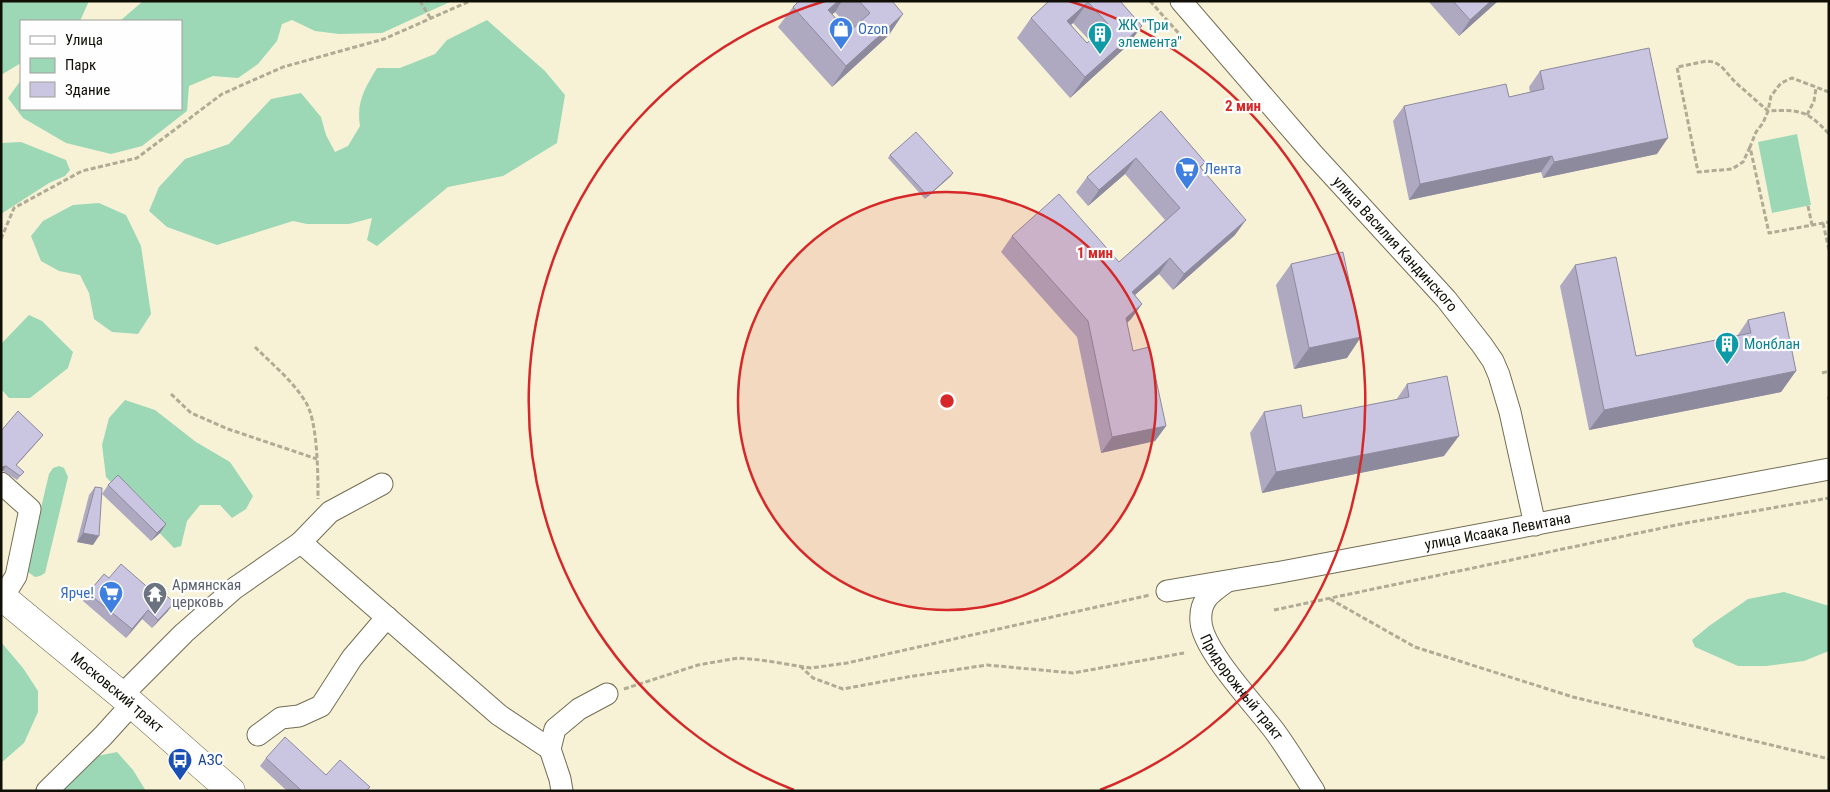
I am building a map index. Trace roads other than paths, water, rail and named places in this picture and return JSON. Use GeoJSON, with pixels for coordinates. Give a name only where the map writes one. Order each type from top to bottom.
{"type":"FeatureCollection","features":[{"type":"Feature","properties":{"kind":"highway","name":"Московский тракт"},"geometry":{"type":"LineString","coordinates":[[2,597],[127,700],[231,791]]}},
{"type":"Feature","properties":{"kind":"street","name":"улица Василия Кандинского"},"geometry":{"type":"LineString","coordinates":[[1182,1],[1313,154],[1446,299],[1493,361],[1510,412],[1535,525]]}},
{"type":"Feature","properties":{"kind":"street","name":"улица Исаака Левитана"},"geometry":{"type":"LineString","coordinates":[[1167,591],[1226,582],[1829,469]]}},
{"type":"Feature","properties":{"kind":"street"},"geometry":{"type":"LineString","coordinates":[[1,483],[30,509],[16,576],[2,597]]}},
{"type":"Feature","properties":{"kind":"street"},"geometry":{"type":"LineString","coordinates":[[47,791],[103,736],[127,700],[184,633],[235,588],[300,544],[330,512],[382,484]]}},
{"type":"Feature","properties":{"kind":"street"},"geometry":{"type":"LineString","coordinates":[[300,544],[305,546],[499,715],[550,749]]}},
{"type":"Feature","properties":{"kind":"street","name":"Придорожный тракт"},"geometry":{"type":"LineString","coordinates":[[1226,582],[1209,593],[1202,606],[1201,622],[1205,639],[1227,671],[1276,733],[1314,791]]}},
{"type":"Feature","properties":{"kind":"street"},"geometry":{"type":"LineString","coordinates":[[258,735],[281,718],[299,716],[321,706],[352,658],[387,617]]}},
{"type":"Feature","properties":{"kind":"street"},"geometry":{"type":"LineString","coordinates":[[562,791],[550,749],[555,730],[579,709],[607,694]]}},
{"type":"Feature","properties":{"kind":"place","name":"Ozon"},"geometry":{"type":"Point","coordinates":[841,50]}},
{"type":"Feature","properties":{"kind":"place","name":"ЖК \"Три элемента\""},"geometry":{"type":"Point","coordinates":[1100,55]}},
{"type":"Feature","properties":{"kind":"place","name":"Лента"},"geometry":{"type":"Point","coordinates":[1187,190]}},
{"type":"Feature","properties":{"kind":"place","name":"Монблан"},"geometry":{"type":"Point","coordinates":[1727,365]}},
{"type":"Feature","properties":{"kind":"place","name":"Ярче!"},"geometry":{"type":"Point","coordinates":[111,614]}},
{"type":"Feature","properties":{"kind":"place","name":"Армянская церковь"},"geometry":{"type":"Point","coordinates":[155,615]}},
{"type":"Feature","properties":{"kind":"place","name":"АЗС"},"geometry":{"type":"Point","coordinates":[180,781]}}]}
